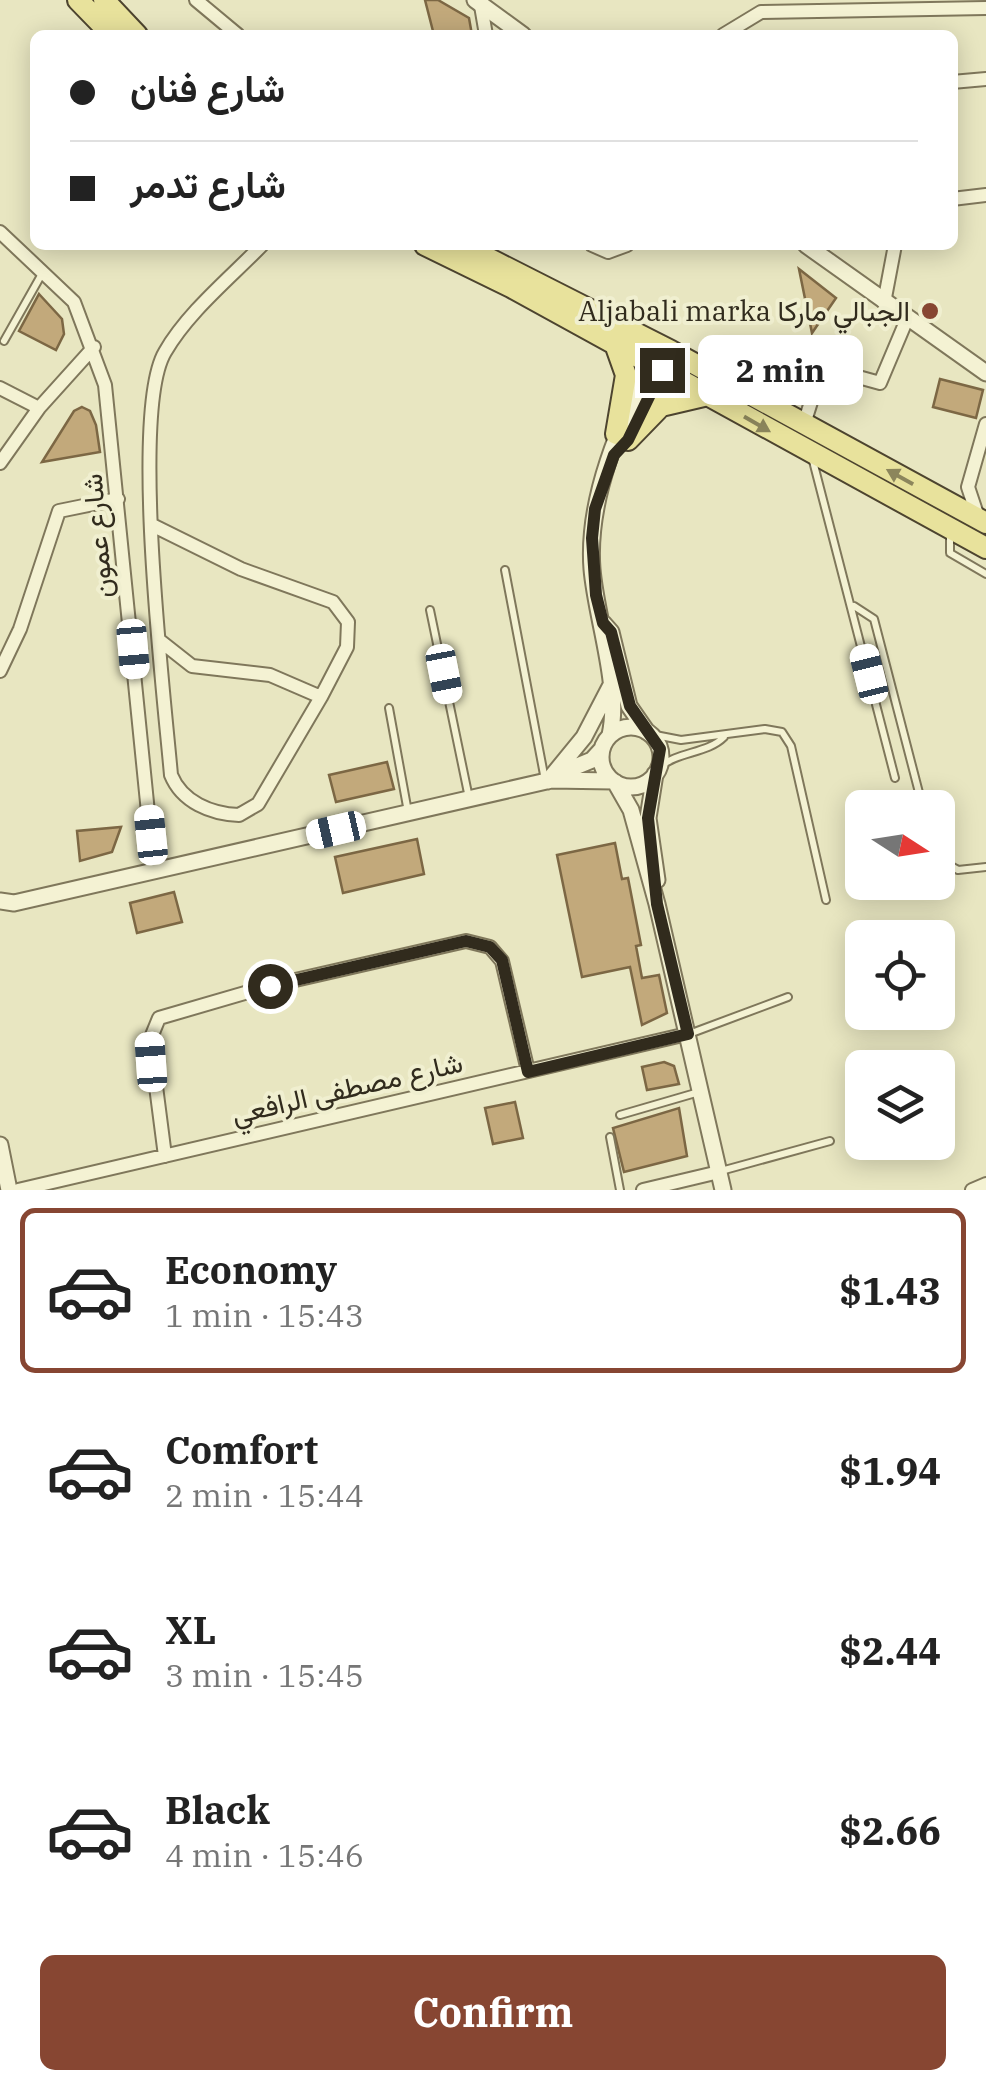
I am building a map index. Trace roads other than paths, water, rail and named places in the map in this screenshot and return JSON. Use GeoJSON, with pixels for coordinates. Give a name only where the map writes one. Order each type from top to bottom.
{"type":"FeatureCollection","features":[{"type":"Feature","properties":{"kind":"main road"},"geometry":{"type":"LineString","coordinates":[[78,0],[107,30]]}},
{"type":"Feature","properties":{"kind":"main road"},"geometry":{"type":"LineString","coordinates":[[104,0],[132,30]]}},
{"type":"Feature","properties":{"kind":"main road"},"geometry":{"type":"LineString","coordinates":[[435,250],[614,344],[660,357],[708,395],[986,548]]}},
{"type":"Feature","properties":{"kind":"main road"},"geometry":{"type":"LineString","coordinates":[[471,250],[660,357],[804,424],[983,522]]}},
{"type":"Feature","properties":{"kind":"main road"},"geometry":{"type":"LineString","coordinates":[[614,344],[626,368],[619,443]]}},
{"type":"Feature","properties":{"kind":"main road"},"geometry":{"type":"LineString","coordinates":[[619,443],[662,406],[708,395]]}},
{"type":"Feature","properties":{"kind":"street"},"geometry":{"type":"LineString","coordinates":[[196,0],[232,30]]}},
{"type":"Feature","properties":{"kind":"street"},"geometry":{"type":"LineString","coordinates":[[479,1],[485,30]]}},
{"type":"Feature","properties":{"kind":"street"},"geometry":{"type":"LineString","coordinates":[[479,1],[517,30]]}},
{"type":"Feature","properties":{"kind":"street"},"geometry":{"type":"LineString","coordinates":[[731,30],[761,12],[986,8]]}},
{"type":"Feature","properties":{"kind":"street"},"geometry":{"type":"LineString","coordinates":[[958,81],[986,79]]}},
{"type":"Feature","properties":{"kind":"street"},"geometry":{"type":"LineString","coordinates":[[958,198],[986,196]]}},
{"type":"Feature","properties":{"kind":"street","name":"شارع عمون"},"geometry":{"type":"LineString","coordinates":[[0,232],[74,302],[94,346],[110,413],[154,872]]}},
{"type":"Feature","properties":{"kind":"street"},"geometry":{"type":"LineString","coordinates":[[154,526],[240,569],[315,594],[342,609],[348,622],[347,647],[321,697],[258,804],[239,815],[204,808],[176,787],[171,774],[159,640],[150,456],[157,370],[177,335],[257,250]]}},
{"type":"Feature","properties":{"kind":"street"},"geometry":{"type":"LineString","coordinates":[[813,250],[986,373]]}},
{"type":"Feature","properties":{"kind":"street"},"geometry":{"type":"LineString","coordinates":[[884,304],[894,250]]}},
{"type":"Feature","properties":{"kind":"street"},"geometry":{"type":"LineString","coordinates":[[804,424],[822,367],[878,384],[906,318]]}},
{"type":"Feature","properties":{"kind":"street"},"geometry":{"type":"LineString","coordinates":[[0,464],[39,408],[94,346]]}},
{"type":"Feature","properties":{"kind":"street"},"geometry":{"type":"LineString","coordinates":[[660,357],[619,443],[595,509],[592,538],[596,595],[610,686],[602,767],[631,810],[657,904],[723,1190]]}},
{"type":"Feature","properties":{"kind":"street"},"geometry":{"type":"LineString","coordinates":[[0,388],[39,408]]}},
{"type":"Feature","properties":{"kind":"street"},"geometry":{"type":"LineString","coordinates":[[983,522],[969,495],[970,476],[986,424]]}},
{"type":"Feature","properties":{"kind":"street"},"geometry":{"type":"LineString","coordinates":[[942,500],[957,493],[970,476]]}},
{"type":"Feature","properties":{"kind":"street"},"geometry":{"type":"LineString","coordinates":[[0,670],[20,629],[56,514],[63,508],[118,499]]}},
{"type":"Feature","properties":{"kind":"street"},"geometry":{"type":"LineString","coordinates":[[603,623],[611,632],[630,706],[660,749],[648,818],[657,904]]}},
{"type":"Feature","properties":{"kind":"street"},"geometry":{"type":"LineString","coordinates":[[159,640],[192,666],[270,676],[321,697]]}},
{"type":"Feature","properties":{"kind":"street"},"geometry":{"type":"LineString","coordinates":[[548,781],[584,737],[610,686]]}},
{"type":"Feature","properties":{"kind":"street"},"geometry":{"type":"LineString","coordinates":[[5,905],[548,781],[592,760],[606,742],[626,727],[648,733]]}},
{"type":"Feature","properties":{"kind":"street"},"geometry":{"type":"LineString","coordinates":[[548,781],[614,781],[632,787],[657,771]]}},
{"type":"Feature","properties":{"kind":"street"},"geometry":{"type":"LineString","coordinates":[[165,1156],[150,1040],[159,1018],[270,986],[466,941],[480,943],[502,960],[528,1072]]}},
{"type":"Feature","properties":{"kind":"street","name":"شارع مصطفى الرافعي"},"geometry":{"type":"LineString","coordinates":[[18,1190],[688,1034]]}},
{"type":"Feature","properties":{"kind":"street"},"geometry":{"type":"LineString","coordinates":[[0,1145],[10,1190]]}},
{"type":"Feature","properties":{"kind":"street"},"geometry":{"type":"LineString","coordinates":[[643,1190],[719,1172]]}},
{"type":"Feature","properties":{"kind":"street"},"geometry":{"type":"LineString","coordinates":[[972,1190],[986,1184]]}},
{"type":"Feature","properties":{"kind":"lane"},"geometry":{"type":"LineString","coordinates":[[4,342],[43,271]]}},
{"type":"Feature","properties":{"kind":"lane"},"geometry":{"type":"LineString","coordinates":[[812,455],[894,778]]}},
{"type":"Feature","properties":{"kind":"lane"},"geometry":{"type":"LineString","coordinates":[[951,529],[950,552],[986,574]]}},
{"type":"Feature","properties":{"kind":"lane"},"geometry":{"type":"LineString","coordinates":[[505,570],[548,781]]}},
{"type":"Feature","properties":{"kind":"lane"},"geometry":{"type":"LineString","coordinates":[[852,605],[874,619],[918,790]]}},
{"type":"Feature","properties":{"kind":"lane"},"geometry":{"type":"LineString","coordinates":[[430,610],[469,799]]}},
{"type":"Feature","properties":{"kind":"lane"},"geometry":{"type":"LineString","coordinates":[[389,708],[408,813]]}},
{"type":"Feature","properties":{"kind":"lane"},"geometry":{"type":"LineString","coordinates":[[648,733],[673,740],[724,738],[765,729],[776,730],[788,738],[826,900]]}},
{"type":"Feature","properties":{"kind":"lane"},"geometry":{"type":"LineString","coordinates":[[657,771],[676,756],[724,738]]}},
{"type":"Feature","properties":{"kind":"lane"},"geometry":{"type":"LineString","coordinates":[[955,868],[986,867]]}},
{"type":"Feature","properties":{"kind":"lane"},"geometry":{"type":"LineString","coordinates":[[688,1034],[788,997]]}},
{"type":"Feature","properties":{"kind":"lane"},"geometry":{"type":"LineString","coordinates":[[620,1115],[700,1092]]}},
{"type":"Feature","properties":{"kind":"lane"},"geometry":{"type":"LineString","coordinates":[[610,1137],[620,1190]]}},
{"type":"Feature","properties":{"kind":"lane"},"geometry":{"type":"LineString","coordinates":[[719,1172],[830,1141]]}},
{"type":"Feature","properties":{"kind":"place","name":"Aljabali marka الجبالي ماركا"},"geometry":{"type":"Point","coordinates":[930,311]}}]}
